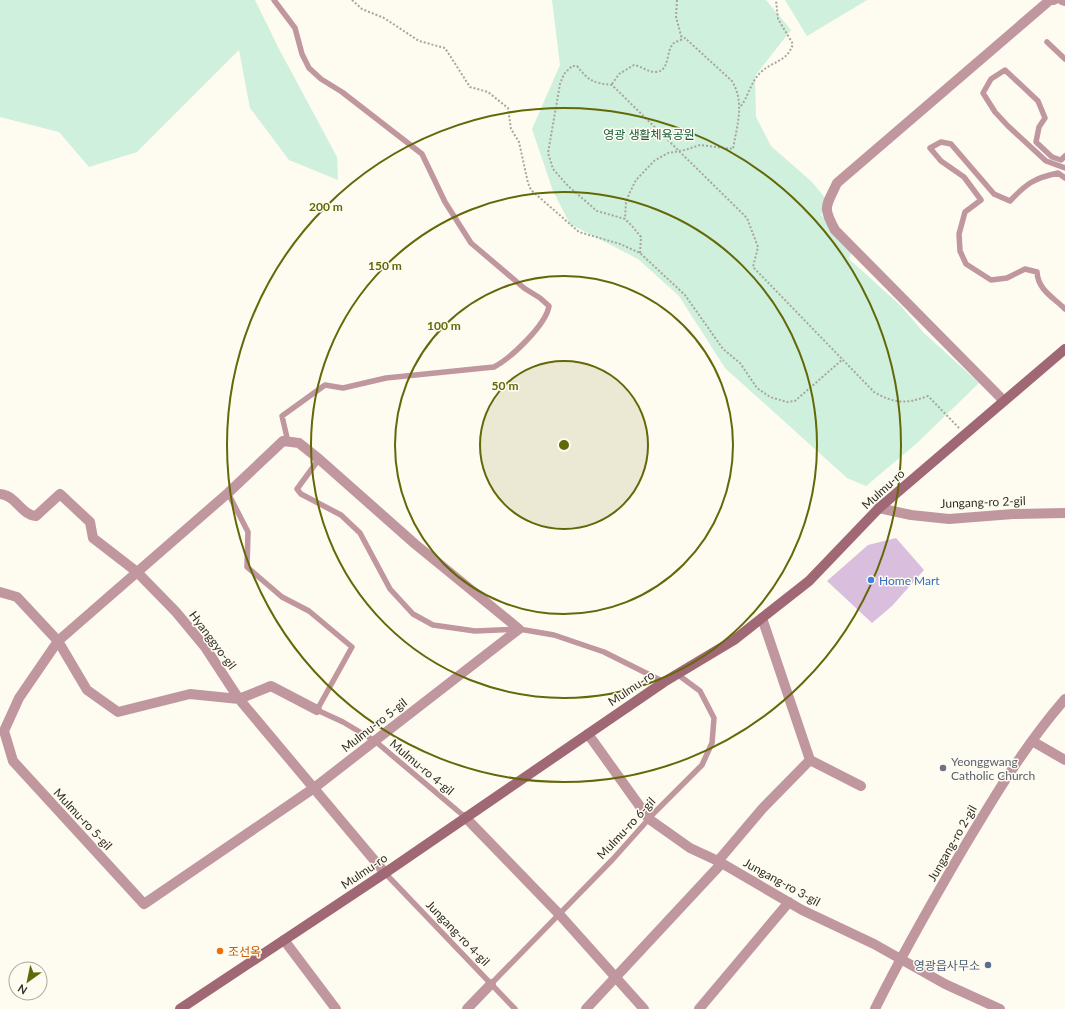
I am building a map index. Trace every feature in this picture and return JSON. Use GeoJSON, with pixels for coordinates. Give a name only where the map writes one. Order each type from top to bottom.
{"type":"FeatureCollection","features":[{"type":"Feature","properties":{"kind":"main road","name":"Mulmu-ro"},"geometry":{"type":"LineString","coordinates":[[180,1009],[385,873],[676,674],[734,640],[808,581],[879,508],[1065,349]]}},
{"type":"Feature","properties":{"kind":"street"},"geometry":{"type":"LineString","coordinates":[[1004,401],[835,230],[826,213],[827,205],[837,183],[1050,0],[1054,0]]}},
{"type":"Feature","properties":{"kind":"street","name":"Mulmu-ro 5-gil"},"geometry":{"type":"LineString","coordinates":[[288,442],[283,441],[228,493],[58,642],[19,698],[4,731],[13,761],[144,904],[314,788],[519,629]]}},
{"type":"Feature","properties":{"kind":"street"},"geometry":{"type":"LineString","coordinates":[[288,442],[299,443],[319,459],[415,544],[519,629]]}},
{"type":"Feature","properties":{"kind":"street","name":"Hyanggyo-gil"},"geometry":{"type":"LineString","coordinates":[[0,494],[7,494],[29,516],[36,516],[60,494],[90,522],[93,538],[137,572],[176,612],[205,647],[239,699],[385,873]]}},
{"type":"Feature","properties":{"kind":"street","name":"Jungang-ro 2-gil"},"geometry":{"type":"LineString","coordinates":[[879,508],[911,515],[949,519],[1013,514],[1065,513]]}},
{"type":"Feature","properties":{"kind":"street"},"geometry":{"type":"LineString","coordinates":[[0,592],[17,597],[58,642],[87,690],[118,712],[190,694],[239,699],[271,686],[317,710]]}},
{"type":"Feature","properties":{"kind":"street"},"geometry":{"type":"LineString","coordinates":[[762,618],[810,760],[861,786]]}},
{"type":"Feature","properties":{"kind":"street","name":"Jungang-ro 2-gil"},"geometry":{"type":"LineString","coordinates":[[876,1009],[900,959],[994,797],[1032,741],[1065,699]]}},
{"type":"Feature","properties":{"kind":"street","name":"Jungang-ro 3-gil"},"geometry":{"type":"LineString","coordinates":[[588,734],[649,819],[690,848],[789,902],[874,944],[945,984],[1000,1009]]}},
{"type":"Feature","properties":{"kind":"street"},"geometry":{"type":"LineString","coordinates":[[1032,741],[1065,760]]}},
{"type":"Feature","properties":{"kind":"street"},"geometry":{"type":"LineString","coordinates":[[586,1009],[720,863],[762,809],[810,760]]}},
{"type":"Feature","properties":{"kind":"street"},"geometry":{"type":"LineString","coordinates":[[465,817],[559,914],[644,1009]]}},
{"type":"Feature","properties":{"kind":"street"},"geometry":{"type":"LineString","coordinates":[[699,1009],[789,902]]}},
{"type":"Feature","properties":{"kind":"street"},"geometry":{"type":"LineString","coordinates":[[284,940],[336,1009]]}},
{"type":"Feature","properties":{"kind":"street"},"geometry":{"type":"LineString","coordinates":[[467,1009],[491,984]]}},
{"type":"Feature","properties":{"kind":"lane"},"geometry":{"type":"LineString","coordinates":[[274,0],[295,28],[302,54],[309,68],[321,79],[342,92],[422,154],[446,202],[471,243],[524,288],[540,298],[549,306],[548,314],[535,329],[504,361],[494,367],[386,378],[343,388],[325,385],[282,416],[288,442]]}},
{"type":"Feature","properties":{"kind":"lane"},"geometry":{"type":"LineString","coordinates":[[1047,42],[1065,59]]}},
{"type":"Feature","properties":{"kind":"lane"},"geometry":{"type":"LineString","coordinates":[[1065,156],[1061,160],[1052,157],[1036,142],[1039,127],[1045,118],[1038,101],[1005,70],[991,79],[983,93],[995,112],[1046,161],[1065,168]]}},
{"type":"Feature","properties":{"kind":"lane"},"geometry":{"type":"LineString","coordinates":[[1065,178],[1058,173],[1041,176],[1024,185],[1010,201],[994,194],[951,144],[941,142],[930,148],[941,161],[964,178],[980,200],[965,212],[959,234],[960,251],[966,264],[991,280],[1007,278],[1025,270],[1036,272],[1037,282],[1065,309]]}},
{"type":"Feature","properties":{"kind":"lane"},"geometry":{"type":"LineString","coordinates":[[319,459],[296,490],[341,515],[360,533],[390,589],[413,614],[433,625],[475,631],[519,629],[554,635],[604,652],[664,682]]}},
{"type":"Feature","properties":{"kind":"lane"},"geometry":{"type":"LineString","coordinates":[[228,493],[248,532],[247,567],[282,597],[310,611],[352,647],[317,710]]}},
{"type":"Feature","properties":{"kind":"lane","name":"Mulmu-ro 6-gil"},"geometry":{"type":"LineString","coordinates":[[491,984],[702,765],[712,743],[714,718],[700,691],[676,674]]}},
{"type":"Feature","properties":{"kind":"lane","name":"Mulmu-ro 4-gil"},"geometry":{"type":"LineString","coordinates":[[317,710],[343,722],[375,741],[465,817]]}},
{"type":"Feature","properties":{"kind":"lane","name":"Jungang-ro 4-gil"},"geometry":{"type":"LineString","coordinates":[[385,873],[515,1009]]}},
{"type":"Feature","properties":{"kind":"path"},"geometry":{"type":"LineString","coordinates":[[352,0],[362,9],[384,18],[419,41],[445,48],[470,86],[488,92],[508,108],[511,129],[519,142],[528,183],[531,190],[578,232],[620,244],[640,254],[685,294],[723,349],[740,363],[757,388],[770,396],[787,402],[795,401],[843,359]]}},
{"type":"Feature","properties":{"kind":"path"},"geometry":{"type":"LineString","coordinates":[[677,0],[676,17],[682,39]]}},
{"type":"Feature","properties":{"kind":"path"},"geometry":{"type":"LineString","coordinates":[[625,220],[626,202],[636,180],[654,161],[668,153],[678,150],[685,150],[700,145],[732,149],[741,106],[748,97],[750,87],[762,72],[786,58],[793,44],[778,20],[776,0]]}},
{"type":"Feature","properties":{"kind":"path"},"geometry":{"type":"LineString","coordinates":[[612,84],[619,74],[634,65],[654,72],[660,71],[667,63],[669,50],[674,43],[685,38],[732,81],[736,88],[741,106]]}},
{"type":"Feature","properties":{"kind":"path"},"geometry":{"type":"LineString","coordinates":[[640,254],[641,237],[625,220],[597,210],[568,186],[553,169],[548,153],[560,84],[564,74],[572,66],[577,66],[588,79],[595,83],[612,84],[747,218],[758,247],[753,267],[874,392],[890,401],[911,402],[928,396],[965,435]]}},
{"type":"Feature","properties":{"kind":"green space"},"geometry":{"type":"Polygon","coordinates":[[[0,0],[255,0],[278,47],[337,157],[338,180],[289,160],[250,108],[239,50],[137,152],[89,167],[59,132],[0,117],[0,0]]]}},
{"type":"Feature","properties":{"kind":"green space","name":"영광 생활체육공원"},"geometry":{"type":"Polygon","coordinates":[[[552,0],[766,0],[791,30],[755,76],[756,117],[771,146],[812,182],[826,199],[821,215],[854,243],[849,259],[900,305],[924,333],[979,383],[916,444],[866,486],[847,478],[725,368],[679,296],[638,259],[570,224],[553,191],[532,129],[560,65],[552,0]]]}},
{"type":"Feature","properties":{"kind":"green space"},"geometry":{"type":"Polygon","coordinates":[[[785,0],[867,0],[807,36],[785,0]]]}},
{"type":"Feature","properties":{"kind":"building","name":"Home Mart"},"geometry":{"type":"Polygon","coordinates":[[[896,538],[924,570],[892,606],[872,623],[827,581],[868,545],[896,538]]]}},
{"type":"Feature","properties":{"kind":"place","name":"Home Mart"},"geometry":{"type":"Point","coordinates":[871,580]}},
{"type":"Feature","properties":{"kind":"place","name":"Yeonggwang Catholic Church"},"geometry":{"type":"Point","coordinates":[943,768]}},
{"type":"Feature","properties":{"kind":"place","name":"조선옥"},"geometry":{"type":"Point","coordinates":[220,951]}},
{"type":"Feature","properties":{"kind":"place","name":"영광읍사무소"},"geometry":{"type":"Point","coordinates":[988,965]}}]}
